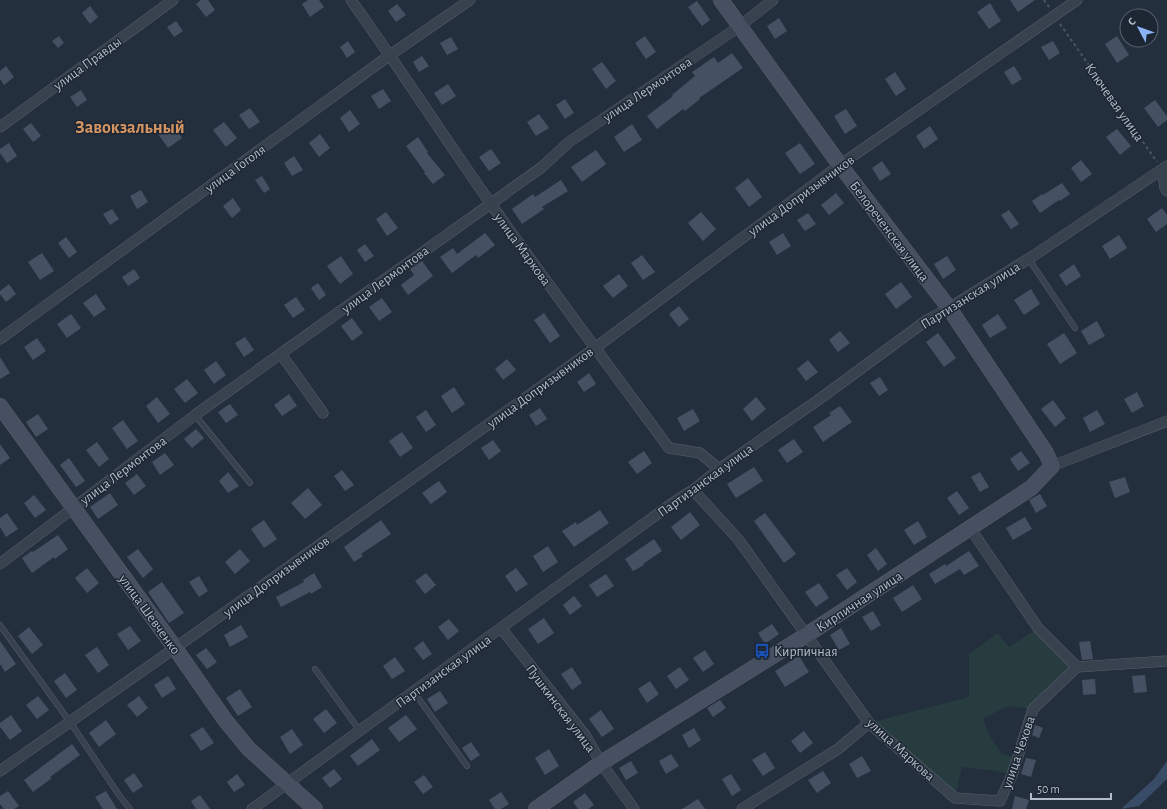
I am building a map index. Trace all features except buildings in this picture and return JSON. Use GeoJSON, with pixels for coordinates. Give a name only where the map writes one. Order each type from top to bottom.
{"type":"FeatureCollection","features":[{"type":"Feature","properties":{"kind":"street","name":"улица Правды"},"geometry":{"type":"LineString","coordinates":[[0,127],[173,0]]}},
{"type":"Feature","properties":{"kind":"street","name":"улица Маркова"},"geometry":{"type":"LineString","coordinates":[[351,0],[490,203],[669,448],[700,453],[719,469]]}},
{"type":"Feature","properties":{"kind":"street","name":"улица Гоголя"},"geometry":{"type":"LineString","coordinates":[[0,339],[390,55],[470,0]]}},
{"type":"Feature","properties":{"kind":"street","name":"Белореченская улица"},"geometry":{"type":"LineString","coordinates":[[722,0],[840,165],[949,308],[1046,453],[1052,466]]}},
{"type":"Feature","properties":{"kind":"street","name":"улица Лермонтова"},"geometry":{"type":"LineString","coordinates":[[0,564],[195,414],[542,167],[569,142],[740,26],[773,0]]}},
{"type":"Feature","properties":{"kind":"street","name":"улица Допризывников"},"geometry":{"type":"LineString","coordinates":[[0,771],[595,348],[840,165],[1077,0]]}},
{"type":"Feature","properties":{"kind":"street"},"geometry":{"type":"LineString","coordinates":[[1165,168],[1165,188],[1167,191]]}},
{"type":"Feature","properties":{"kind":"street","name":"Партизанская улица"},"geometry":{"type":"LineString","coordinates":[[252,809],[667,507],[693,490],[719,469],[821,398],[927,320],[949,308],[1028,258],[1165,168]]}},
{"type":"Feature","properties":{"kind":"street"},"geometry":{"type":"LineString","coordinates":[[281,354],[323,413]]}},
{"type":"Feature","properties":{"kind":"street","name":"улица Шевченко"},"geometry":{"type":"LineString","coordinates":[[0,406],[229,725],[248,748],[315,809]]}},
{"type":"Feature","properties":{"kind":"street","name":"Кирпичная улица"},"geometry":{"type":"LineString","coordinates":[[536,809],[601,763],[808,634],[1031,488],[1052,466],[1167,421]]}},
{"type":"Feature","properties":{"kind":"street","name":"улица Маркова"},"geometry":{"type":"LineString","coordinates":[[693,490],[738,539],[808,634],[869,723],[956,798],[1000,801]]}},
{"type":"Feature","properties":{"kind":"street"},"geometry":{"type":"LineString","coordinates":[[970,528],[1038,628],[1077,667],[1167,661]]}},
{"type":"Feature","properties":{"kind":"street","name":"Пушкинская улица"},"geometry":{"type":"LineString","coordinates":[[501,628],[585,735],[601,763],[634,809]]}},
{"type":"Feature","properties":{"kind":"street","name":"улица Чехова"},"geometry":{"type":"LineString","coordinates":[[1000,801],[1012,775],[1033,709],[1077,667]]}},
{"type":"Feature","properties":{"kind":"street"},"geometry":{"type":"LineString","coordinates":[[742,809],[838,749],[869,723]]}},
{"type":"Feature","properties":{"kind":"lane"},"geometry":{"type":"LineString","coordinates":[[1028,258],[1075,328]]}},
{"type":"Feature","properties":{"kind":"lane"},"geometry":{"type":"LineString","coordinates":[[195,414],[250,483]]}},
{"type":"Feature","properties":{"kind":"lane"},"geometry":{"type":"LineString","coordinates":[[0,626],[70,722],[130,809]]}},
{"type":"Feature","properties":{"kind":"lane"},"geometry":{"type":"LineString","coordinates":[[315,669],[360,731]]}},
{"type":"Feature","properties":{"kind":"lane"},"geometry":{"type":"LineString","coordinates":[[414,692],[467,766]]}},
{"type":"Feature","properties":{"kind":"path","name":"Ключевая улица"},"geometry":{"type":"LineString","coordinates":[[1054,16],[1165,168]]}},
{"type":"Feature","properties":{"kind":"green space"},"geometry":{"type":"Polygon","coordinates":[[[1038,628],[1077,667],[1033,709],[1009,706],[983,718],[988,733],[1002,754],[1017,758],[1012,775],[996,771],[962,767],[955,798],[869,723],[969,697],[969,654],[998,633],[1009,647],[1038,628]]]}},
{"type":"Feature","properties":{"kind":"water"},"geometry":{"type":"Polygon","coordinates":[[[1167,761],[1167,779],[1139,806],[1121,809],[1154,779],[1167,761]]]}},
{"type":"Feature","properties":{"kind":"place","name":"Кирпичная"},"geometry":{"type":"Point","coordinates":[762,651]}},
{"type":"Feature","properties":{"kind":"district","name":"Завокзальный"},"geometry":{"type":"Point","coordinates":[130,127]}}]}
